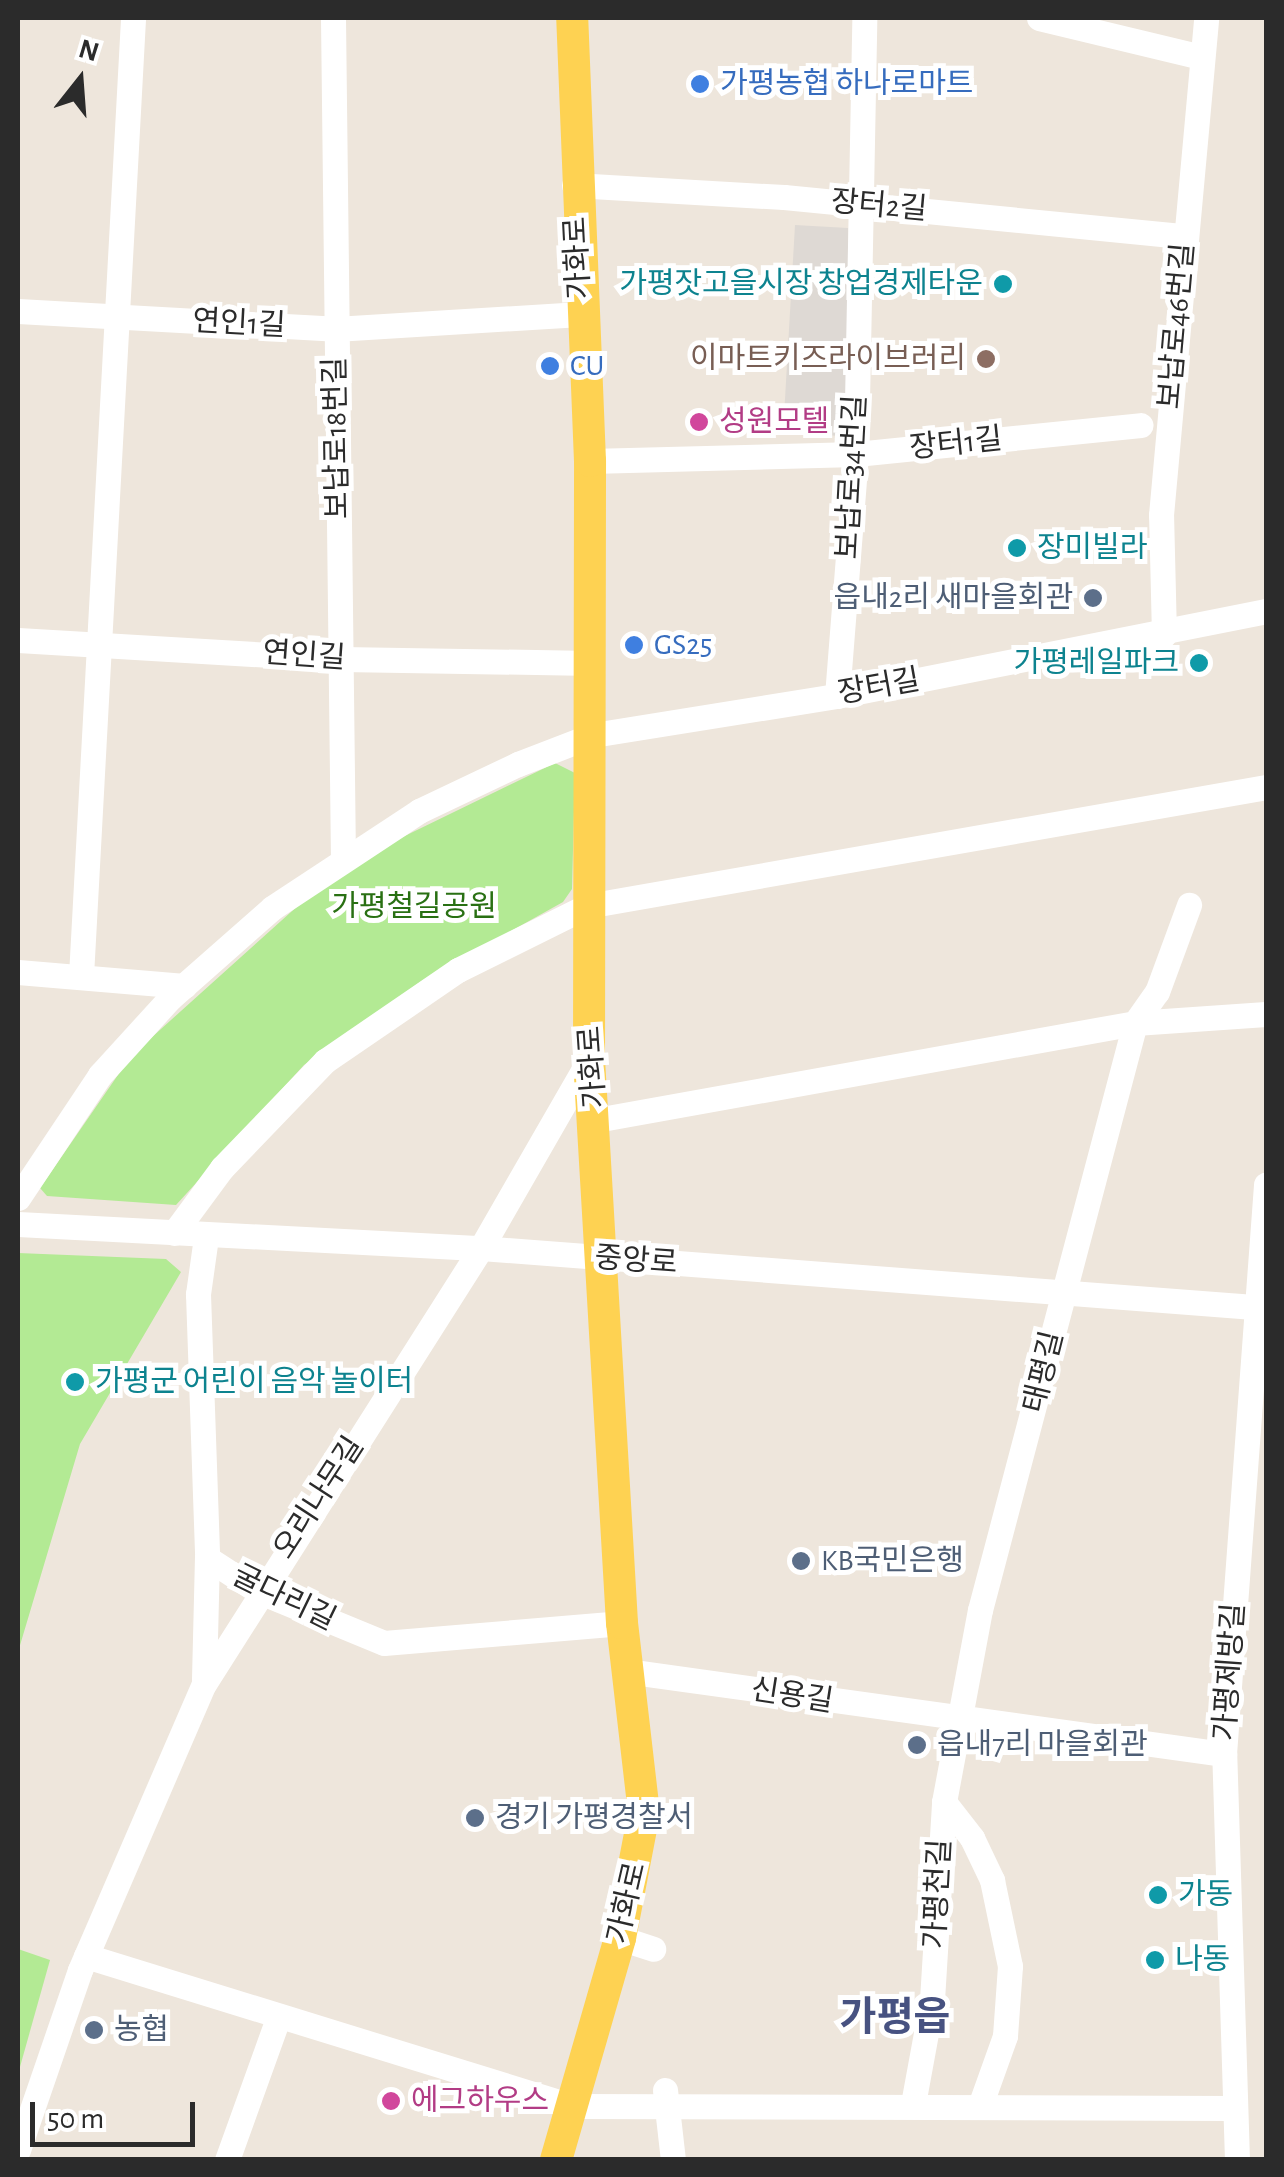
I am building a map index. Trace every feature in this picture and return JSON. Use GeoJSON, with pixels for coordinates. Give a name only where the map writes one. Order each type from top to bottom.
{"type":"FeatureCollection","features":[{"type":"Feature","properties":{"kind":"main road","name":"가화로"},"geometry":{"type":"LineString","coordinates":[[556,2160],[620,1938],[644,1812],[622,1622],[590,1060],[590,461],[574,186],[572,18]]}},
{"type":"Feature","properties":{"kind":"street"},"geometry":{"type":"LineString","coordinates":[[81,976],[96,643],[122,317],[133,18]]}},
{"type":"Feature","properties":{"kind":"street","name":"보납로18번길"},"geometry":{"type":"LineString","coordinates":[[333,18],[334,329],[344,858]]}},
{"type":"Feature","properties":{"kind":"street","name":"보납로34번길"},"geometry":{"type":"LineString","coordinates":[[837,696],[856,454],[856,203],[864,18]]}},
{"type":"Feature","properties":{"kind":"street"},"geometry":{"type":"LineString","coordinates":[[1039,18],[1201,56]]}},
{"type":"Feature","properties":{"kind":"street","name":"보납로46번길"},"geometry":{"type":"LineString","coordinates":[[1164,635],[1161,516],[1206,18]]}},
{"type":"Feature","properties":{"kind":"street","name":"장터2길"},"geometry":{"type":"LineString","coordinates":[[574,186],[856,203],[1184,236]]}},
{"type":"Feature","properties":{"kind":"street","name":"연인1길"},"geometry":{"type":"LineString","coordinates":[[18,311],[334,329],[581,314]]}},
{"type":"Feature","properties":{"kind":"street","name":"장터1길"},"geometry":{"type":"LineString","coordinates":[[590,461],[856,454],[1141,425]]}},
{"type":"Feature","properties":{"kind":"street"},"geometry":{"type":"LineString","coordinates":[[1164,635],[1266,611]]}},
{"type":"Feature","properties":{"kind":"street","name":"장터길"},"geometry":{"type":"LineString","coordinates":[[18,1198],[100,1075],[184,986],[300,885],[419,812],[593,734],[837,696],[1164,635]]}},
{"type":"Feature","properties":{"kind":"street","name":"연인길"},"geometry":{"type":"LineString","coordinates":[[18,640],[340,660],[592,663]]}},
{"type":"Feature","properties":{"kind":"street"},"geometry":{"type":"LineString","coordinates":[[174,1233],[222,1168],[325,1062],[458,970],[587,906],[1266,787]]}},
{"type":"Feature","properties":{"kind":"street","name":"태평길"},"geometry":{"type":"LineString","coordinates":[[957,1722],[1135,1024],[1157,992],[1190,906]]}},
{"type":"Feature","properties":{"kind":"street"},"geometry":{"type":"LineString","coordinates":[[18,972],[184,986]]}},
{"type":"Feature","properties":{"kind":"street"},"geometry":{"type":"LineString","coordinates":[[596,1120],[1135,1024],[1266,1014]]}},
{"type":"Feature","properties":{"kind":"street","name":"오리나무길"},"geometry":{"type":"LineString","coordinates":[[18,2150],[86,1956],[204,1684],[258,1592],[481,1248],[590,1060]]}},
{"type":"Feature","properties":{"kind":"street","name":"가평제방길"},"geometry":{"type":"LineString","coordinates":[[1237,2160],[1232,2108],[1224,1754],[1266,1185]]}},
{"type":"Feature","properties":{"kind":"street","name":"중앙로"},"geometry":{"type":"LineString","coordinates":[[18,1224],[206,1237],[481,1248],[1254,1307]]}},
{"type":"Feature","properties":{"kind":"street","name":"굴다리길"},"geometry":{"type":"LineString","coordinates":[[206,1237],[198,1294],[207,1558],[258,1592],[384,1643],[622,1622]]}},
{"type":"Feature","properties":{"kind":"street"},"geometry":{"type":"LineString","coordinates":[[204,1684],[207,1558]]}},
{"type":"Feature","properties":{"kind":"street","name":"신용길"},"geometry":{"type":"LineString","coordinates":[[626,1671],[957,1722],[1224,1754]]}},
{"type":"Feature","properties":{"kind":"street"},"geometry":{"type":"LineString","coordinates":[[957,1722],[944,1802],[982,1856],[1006,1937],[1010,1995],[1004,2036],[980,2106]]}},
{"type":"Feature","properties":{"kind":"street","name":"가평천길"},"geometry":{"type":"LineString","coordinates":[[913,2104],[932,2000],[944,1802]]}},
{"type":"Feature","properties":{"kind":"street"},"geometry":{"type":"LineString","coordinates":[[620,1938],[652,1949]]}},
{"type":"Feature","properties":{"kind":"street"},"geometry":{"type":"LineString","coordinates":[[86,1956],[572,2106],[665,2095],[980,2106],[1232,2108]]}},
{"type":"Feature","properties":{"kind":"street"},"geometry":{"type":"LineString","coordinates":[[227,2160],[278,2018]]}},
{"type":"Feature","properties":{"kind":"street"},"geometry":{"type":"LineString","coordinates":[[665,2095],[674,2160]]}},
{"type":"Feature","properties":{"kind":"green space","name":"가평철길공원"},"geometry":{"type":"Polygon","coordinates":[[[555,763],[575,773],[572,889],[563,902],[423,980],[304,1065],[176,1205],[47,1196],[40,1188],[131,1056],[311,894],[378,849],[555,763]]]}},
{"type":"Feature","properties":{"kind":"green space"},"geometry":{"type":"Polygon","coordinates":[[[18,1253],[166,1259],[181,1272],[80,1444],[18,1652],[18,1253]]]}},
{"type":"Feature","properties":{"kind":"green space"},"geometry":{"type":"Polygon","coordinates":[[[18,1949],[50,1960],[18,2074],[18,1949]]]}},
{"type":"Feature","properties":{"kind":"shaded area"},"geometry":{"type":"Polygon","coordinates":[[[795,225],[848,228],[848,436],[783,434],[795,225]]]}},
{"type":"Feature","properties":{"kind":"place","name":"가평농협 하나로마트"},"geometry":{"type":"Point","coordinates":[700,84]}},
{"type":"Feature","properties":{"kind":"place","name":"가평잣고을시장 창업경제타운"},"geometry":{"type":"Point","coordinates":[1003,284]}},
{"type":"Feature","properties":{"kind":"place","name":"이마트키즈라이브러리"},"geometry":{"type":"Point","coordinates":[986,359]}},
{"type":"Feature","properties":{"kind":"place","name":"CU"},"geometry":{"type":"Point","coordinates":[550,366]}},
{"type":"Feature","properties":{"kind":"place","name":"성원모텔"},"geometry":{"type":"Point","coordinates":[699,422]}},
{"type":"Feature","properties":{"kind":"place","name":"장미빌라"},"geometry":{"type":"Point","coordinates":[1017,548]}},
{"type":"Feature","properties":{"kind":"place","name":"읍내2리 새마을회관"},"geometry":{"type":"Point","coordinates":[1093,598]}},
{"type":"Feature","properties":{"kind":"place","name":"GS25"},"geometry":{"type":"Point","coordinates":[634,645]}},
{"type":"Feature","properties":{"kind":"place","name":"가평레일파크"},"geometry":{"type":"Point","coordinates":[1199,663]}},
{"type":"Feature","properties":{"kind":"place","name":"가평군 어린이 음악 놀이터"},"geometry":{"type":"Point","coordinates":[75,1382]}},
{"type":"Feature","properties":{"kind":"place","name":"KB국민은행"},"geometry":{"type":"Point","coordinates":[801,1561]}},
{"type":"Feature","properties":{"kind":"place","name":"읍내7리 마을회관"},"geometry":{"type":"Point","coordinates":[917,1745]}},
{"type":"Feature","properties":{"kind":"place","name":"경기 가평경찰서"},"geometry":{"type":"Point","coordinates":[475,1818]}},
{"type":"Feature","properties":{"kind":"place","name":"가동"},"geometry":{"type":"Point","coordinates":[1158,1895]}},
{"type":"Feature","properties":{"kind":"place","name":"나동"},"geometry":{"type":"Point","coordinates":[1155,1960]}},
{"type":"Feature","properties":{"kind":"place","name":"농협"},"geometry":{"type":"Point","coordinates":[94,2030]}},
{"type":"Feature","properties":{"kind":"place","name":"에그하우스"},"geometry":{"type":"Point","coordinates":[391,2101]}},
{"type":"Feature","properties":{"kind":"district","name":"가평읍"},"geometry":{"type":"Point","coordinates":[895,2018]}}]}
